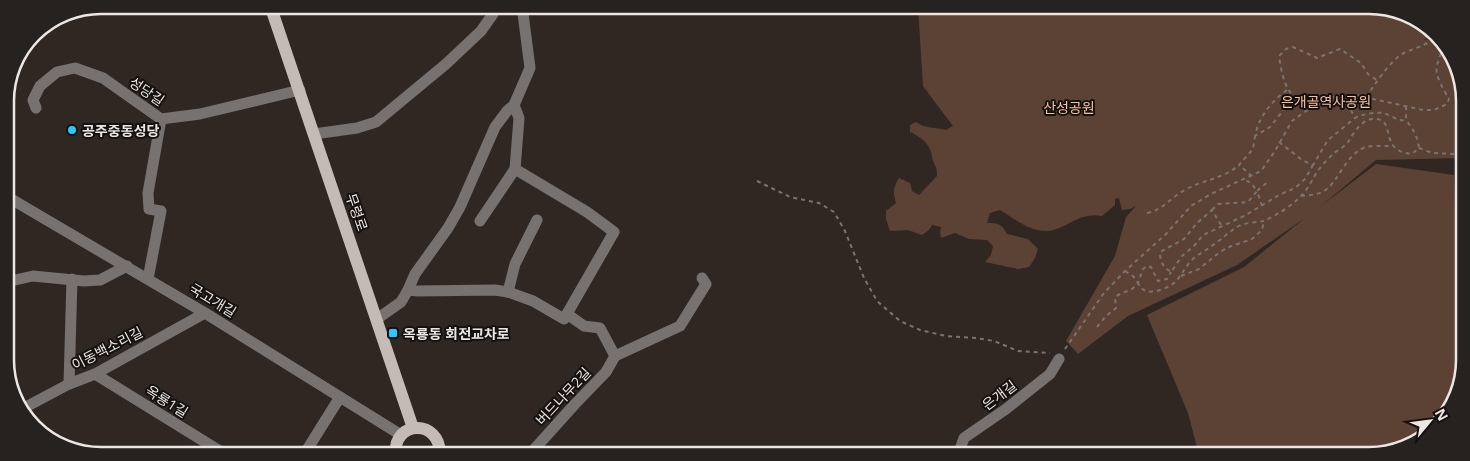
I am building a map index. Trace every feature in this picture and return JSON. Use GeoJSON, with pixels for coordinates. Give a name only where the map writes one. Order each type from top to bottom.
{"type":"FeatureCollection","features":[{"type":"Feature","properties":{"kind":"main road","name":"무령로"},"geometry":{"type":"LineString","coordinates":[[273,14],[414,428]]}},
{"type":"Feature","properties":{"kind":"main road"},"geometry":{"type":"LineString","coordinates":[[397,447],[397,441],[401,435],[414,428],[421,428],[434,434],[438,440],[439,447]]}},
{"type":"Feature","properties":{"kind":"street"},"geometry":{"type":"LineString","coordinates":[[314,134],[357,128],[376,122],[446,64],[481,31],[494,14]]}},
{"type":"Feature","properties":{"kind":"street"},"geometry":{"type":"LineString","coordinates":[[377,319],[401,302],[415,274],[448,228],[460,206],[495,128],[507,111],[514,105],[530,68],[523,14]]}},
{"type":"Feature","properties":{"kind":"street","name":"성당길"},"geometry":{"type":"LineString","coordinates":[[36,108],[34,100],[40,86],[57,72],[76,68],[103,78],[162,119],[200,114],[300,90]]}},
{"type":"Feature","properties":{"kind":"street"},"geometry":{"type":"LineString","coordinates":[[480,221],[515,169],[519,118],[514,105]]}},
{"type":"Feature","properties":{"kind":"street"},"geometry":{"type":"LineString","coordinates":[[148,279],[161,211],[149,209],[148,193],[162,119]]}},
{"type":"Feature","properties":{"kind":"street"},"geometry":{"type":"LineString","coordinates":[[408,290],[495,290],[508,292],[532,301],[564,319],[614,232],[587,212],[515,169]]}},
{"type":"Feature","properties":{"kind":"street","name":"국고개길"},"geometry":{"type":"LineString","coordinates":[[14,201],[205,313],[401,435]]}},
{"type":"Feature","properties":{"kind":"street"},"geometry":{"type":"LineString","coordinates":[[508,292],[515,264],[537,220]]}},
{"type":"Feature","properties":{"kind":"street"},"geometry":{"type":"LineString","coordinates":[[14,280],[33,276],[100,280],[127,266]]}},
{"type":"Feature","properties":{"kind":"street"},"geometry":{"type":"LineString","coordinates":[[567,314],[584,326],[600,328],[614,356],[680,326],[706,284],[702,278]]}},
{"type":"Feature","properties":{"kind":"street"},"geometry":{"type":"LineString","coordinates":[[69,384],[72,279]]}},
{"type":"Feature","properties":{"kind":"street","name":"이동백소리길"},"geometry":{"type":"LineString","coordinates":[[27,407],[69,384],[95,374],[205,313]]}},
{"type":"Feature","properties":{"kind":"street","name":"버드나무2길"},"geometry":{"type":"LineString","coordinates":[[536,447],[606,372],[614,356]]}},
{"type":"Feature","properties":{"kind":"street","name":"은개길"},"geometry":{"type":"LineString","coordinates":[[961,447],[964,438],[1006,409],[1050,374],[1059,358]]}},
{"type":"Feature","properties":{"kind":"street","name":"옥룡1길"},"geometry":{"type":"LineString","coordinates":[[95,374],[213,447]]}},
{"type":"Feature","properties":{"kind":"street"},"geometry":{"type":"LineString","coordinates":[[309,447],[340,397]]}},
{"type":"Feature","properties":{"kind":"path"},"geometry":{"type":"LineString","coordinates":[[1366,98],[1402,54],[1433,41]]}},
{"type":"Feature","properties":{"kind":"path"},"geometry":{"type":"LineString","coordinates":[[1309,109],[1293,98],[1287,90],[1279,56],[1286,49],[1292,47],[1317,58],[1340,49],[1361,63],[1368,74],[1378,81]]}},
{"type":"Feature","properties":{"kind":"path"},"geometry":{"type":"LineString","coordinates":[[757,181],[790,197],[819,203],[834,212],[877,302],[900,321],[920,330],[946,336],[994,341],[1018,351],[1054,353],[1059,358],[1104,293],[1125,271],[1166,234],[1191,206],[1211,194],[1261,171],[1292,121],[1309,109],[1336,96],[1346,95],[1354,95],[1424,110],[1434,110],[1448,104],[1449,99],[1437,73],[1441,51]]}},
{"type":"Feature","properties":{"kind":"path"},"geometry":{"type":"LineString","coordinates":[[1147,213],[1168,203],[1185,190],[1230,172],[1239,165],[1253,149],[1258,122],[1269,106],[1287,90]]}},
{"type":"Feature","properties":{"kind":"path"},"geometry":{"type":"LineString","coordinates":[[1346,95],[1347,102],[1356,118]]}},
{"type":"Feature","properties":{"kind":"path"},"geometry":{"type":"LineString","coordinates":[[1255,136],[1270,126],[1293,98]]}},
{"type":"Feature","properties":{"kind":"path"},"geometry":{"type":"LineString","coordinates":[[1406,106],[1406,120],[1413,129],[1419,148]]}},
{"type":"Feature","properties":{"kind":"path"},"geometry":{"type":"LineString","coordinates":[[1097,327],[1116,308],[1115,297],[1134,289],[1143,269],[1147,266],[1151,268],[1158,281],[1167,279],[1182,256],[1194,246],[1203,234],[1246,215],[1279,195],[1295,188],[1305,178],[1328,140],[1360,115],[1384,113],[1401,121],[1406,120]]}},
{"type":"Feature","properties":{"kind":"path"},"geometry":{"type":"LineString","coordinates":[[1181,276],[1183,270],[1195,258],[1240,225],[1264,221],[1301,196],[1319,170],[1333,154],[1347,143],[1356,129],[1363,123],[1372,120],[1383,121],[1386,124],[1390,142],[1402,153],[1412,154],[1419,148]]}},
{"type":"Feature","properties":{"kind":"path"},"geometry":{"type":"LineString","coordinates":[[1279,142],[1302,160],[1313,165]]}},
{"type":"Feature","properties":{"kind":"path"},"geometry":{"type":"LineString","coordinates":[[1301,196],[1322,193],[1329,188],[1339,172],[1356,152],[1365,148],[1393,145]]}},
{"type":"Feature","properties":{"kind":"path"},"geometry":{"type":"LineString","coordinates":[[1419,148],[1432,153],[1456,154]]}},
{"type":"Feature","properties":{"kind":"path"},"geometry":{"type":"LineString","coordinates":[[1239,165],[1252,176]]}},
{"type":"Feature","properties":{"kind":"path"},"geometry":{"type":"LineString","coordinates":[[1244,180],[1251,183],[1257,191],[1262,206]]}},
{"type":"Feature","properties":{"kind":"path"},"geometry":{"type":"LineString","coordinates":[[1171,272],[1160,260],[1160,252],[1184,239],[1197,223],[1218,204],[1248,202],[1268,181]]}},
{"type":"Feature","properties":{"kind":"path"},"geometry":{"type":"LineString","coordinates":[[1212,210],[1221,225]]}},
{"type":"Feature","properties":{"kind":"path"},"geometry":{"type":"LineString","coordinates":[[1125,271],[1133,276],[1139,286],[1147,292],[1153,292],[1171,285],[1181,276],[1199,269],[1229,247],[1252,238],[1262,230],[1264,221]]}},
{"type":"Feature","properties":{"kind":"green space"},"geometry":{"type":"Polygon","coordinates":[[[918,14],[1381,14],[1413,25],[1430,38],[1423,39],[1432,40],[1442,52],[1450,69],[1455,88],[1456,158],[1376,160],[1320,207],[1376,164],[1454,175],[1456,373],[1442,409],[1431,422],[1413,436],[1403,441],[1375,447],[1197,447],[1188,413],[1147,315],[1244,267],[1305,218],[1237,265],[1128,316],[1078,354],[1066,341],[1115,256],[1126,217],[1136,206],[1122,210],[1119,198],[1115,199],[1115,205],[1102,216],[1086,216],[1060,228],[1046,231],[1027,227],[1000,210],[990,213],[987,223],[999,225],[1007,234],[1028,239],[1038,249],[1029,267],[1018,269],[985,262],[991,255],[993,246],[987,240],[969,239],[955,233],[941,238],[941,227],[932,225],[922,235],[908,230],[890,231],[886,219],[886,211],[896,203],[894,190],[899,178],[910,183],[912,191],[919,195],[937,176],[937,169],[930,148],[917,135],[910,132],[910,125],[916,122],[927,127],[946,130],[953,126],[923,86],[918,14]]]}},
{"type":"Feature","properties":{"kind":"place","name":"공주중동성당"},"geometry":{"type":"Point","coordinates":[72,130]}},
{"type":"Feature","properties":{"kind":"place","name":"옥룡동 회전교차로"},"geometry":{"type":"Point","coordinates":[393,333]}},
{"type":"Feature","properties":{"kind":"park label","name":"은개골역사공원"},"geometry":{"type":"Point","coordinates":[1326,101]}},
{"type":"Feature","properties":{"kind":"park label","name":"산성공원"},"geometry":{"type":"Point","coordinates":[1069,107]}}]}
